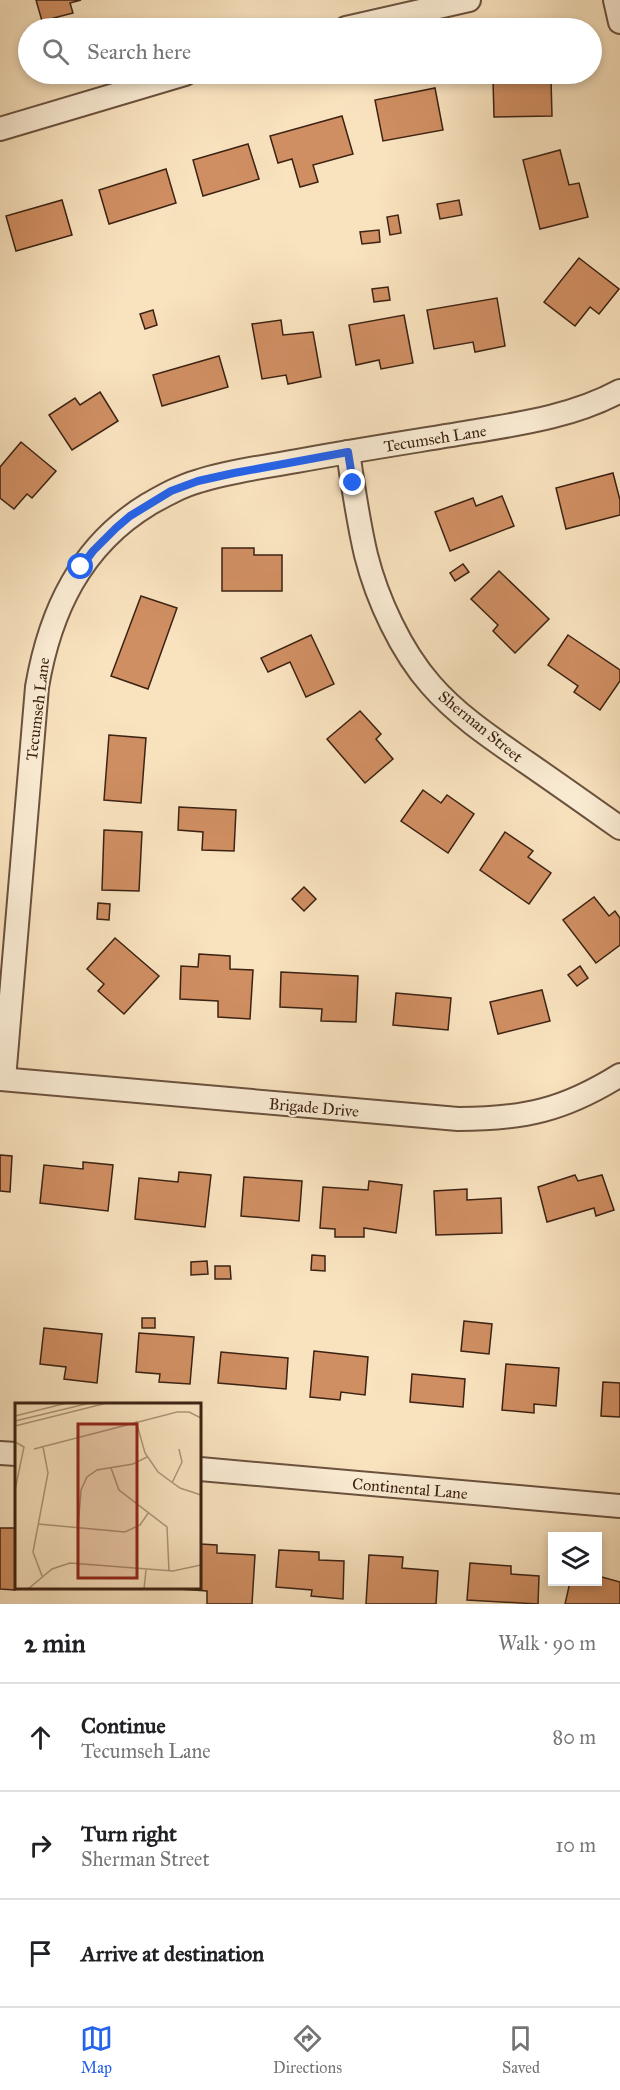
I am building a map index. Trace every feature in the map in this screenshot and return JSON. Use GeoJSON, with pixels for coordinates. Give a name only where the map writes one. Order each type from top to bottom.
{"type":"FeatureCollection","features":[{"type":"Feature","properties":{"kind":"street"},"geometry":{"type":"LineString","coordinates":[[390,18],[469,0]]}},
{"type":"Feature","properties":{"kind":"street"},"geometry":{"type":"LineString","coordinates":[[615,0],[620,22]]}},
{"type":"Feature","properties":{"kind":"street"},"geometry":{"type":"LineString","coordinates":[[0,129],[151,84]]}},
{"type":"Feature","properties":{"kind":"street","name":"Tecumseh Lane"},"geometry":{"type":"LineString","coordinates":[[2,1079],[37,687],[45,648],[58,609],[70,585],[93,551],[130,516],[171,491],[198,481],[348,452],[529,422],[573,411],[620,391]]}},
{"type":"Feature","properties":{"kind":"street","name":"Sherman Street"},"geometry":{"type":"LineString","coordinates":[[348,452],[366,557],[379,594],[400,640],[414,663],[431,685],[458,712],[620,828]]}},
{"type":"Feature","properties":{"kind":"street","name":"Brigade Drive"},"geometry":{"type":"LineString","coordinates":[[2,1079],[458,1119],[495,1119],[536,1114],[566,1104],[620,1076]]}},
{"type":"Feature","properties":{"kind":"street"},"geometry":{"type":"LineString","coordinates":[[0,1453],[15,1454]]}},
{"type":"Feature","properties":{"kind":"street","name":"Continental Lane"},"geometry":{"type":"LineString","coordinates":[[201,1469],[620,1506]]}},
{"type":"Feature","properties":{"kind":"building"},"geometry":{"type":"Polygon","coordinates":[[[36,0],[81,0],[70,3],[73,13],[54,18],[41,18],[36,0]]]}},
{"type":"Feature","properties":{"kind":"building"},"geometry":{"type":"Polygon","coordinates":[[[493,84],[551,84],[552,116],[494,117],[493,84]]]}},
{"type":"Feature","properties":{"kind":"building"},"geometry":{"type":"Polygon","coordinates":[[[435,88],[443,130],[383,141],[375,100],[435,88]]]}},
{"type":"Feature","properties":{"kind":"building"},"geometry":{"type":"Polygon","coordinates":[[[342,116],[353,154],[313,165],[318,182],[300,187],[292,159],[278,163],[270,136],[342,116]]]}},
{"type":"Feature","properties":{"kind":"building"},"geometry":{"type":"Polygon","coordinates":[[[248,144],[259,179],[203,196],[193,160],[248,144]]]}},
{"type":"Feature","properties":{"kind":"building"},"geometry":{"type":"Polygon","coordinates":[[[560,150],[569,185],[579,183],[588,217],[540,229],[523,160],[560,150]]]}},
{"type":"Feature","properties":{"kind":"building"},"geometry":{"type":"Polygon","coordinates":[[[166,169],[176,203],[109,224],[99,190],[166,169]]]}},
{"type":"Feature","properties":{"kind":"building"},"geometry":{"type":"Polygon","coordinates":[[[62,200],[72,235],[16,251],[6,216],[62,200]]]}},
{"type":"Feature","properties":{"kind":"building"},"geometry":{"type":"Polygon","coordinates":[[[459,200],[462,215],[440,219],[437,204],[459,200]]]}},
{"type":"Feature","properties":{"kind":"building"},"geometry":{"type":"Polygon","coordinates":[[[398,215],[401,233],[390,235],[387,217],[398,215]]]}},
{"type":"Feature","properties":{"kind":"building"},"geometry":{"type":"Polygon","coordinates":[[[379,230],[380,242],[362,244],[360,232],[379,230]]]}},
{"type":"Feature","properties":{"kind":"building"},"geometry":{"type":"Polygon","coordinates":[[[579,258],[619,289],[599,314],[590,307],[575,326],[544,302],[579,258]]]}},
{"type":"Feature","properties":{"kind":"building"},"geometry":{"type":"Polygon","coordinates":[[[388,287],[390,300],[374,302],[372,289],[388,287]]]}},
{"type":"Feature","properties":{"kind":"building"},"geometry":{"type":"Polygon","coordinates":[[[497,298],[505,346],[475,352],[473,342],[434,349],[427,310],[497,298]]]}},
{"type":"Feature","properties":{"kind":"building"},"geometry":{"type":"Polygon","coordinates":[[[153,310],[157,325],[145,329],[140,314],[153,310]]]}},
{"type":"Feature","properties":{"kind":"building"},"geometry":{"type":"Polygon","coordinates":[[[404,315],[413,363],[381,369],[379,360],[356,365],[349,325],[404,315]]]}},
{"type":"Feature","properties":{"kind":"building"},"geometry":{"type":"Polygon","coordinates":[[[281,320],[283,335],[313,332],[321,377],[288,384],[286,375],[262,379],[252,324],[281,320]]]}},
{"type":"Feature","properties":{"kind":"building"},"geometry":{"type":"Polygon","coordinates":[[[219,356],[228,387],[162,406],[153,375],[219,356]]]}},
{"type":"Feature","properties":{"kind":"building"},"geometry":{"type":"Polygon","coordinates":[[[100,392],[118,421],[72,450],[49,415],[75,398],[80,405],[100,392]]]}},
{"type":"Feature","properties":{"kind":"building"},"geometry":{"type":"Polygon","coordinates":[[[21,442],[56,471],[32,498],[27,494],[14,509],[0,498],[0,467],[21,442]]]}},
{"type":"Feature","properties":{"kind":"building"},"geometry":{"type":"Polygon","coordinates":[[[613,473],[620,500],[620,515],[566,529],[556,488],[613,473]]]}},
{"type":"Feature","properties":{"kind":"building"},"geometry":{"type":"Polygon","coordinates":[[[502,496],[514,526],[450,551],[435,512],[473,498],[476,506],[502,496]]]}},
{"type":"Feature","properties":{"kind":"building"},"geometry":{"type":"Polygon","coordinates":[[[222,548],[254,548],[254,555],[282,555],[282,591],[222,591],[222,548]]]}},
{"type":"Feature","properties":{"kind":"building"},"geometry":{"type":"Polygon","coordinates":[[[463,564],[469,572],[455,581],[450,573],[463,564]]]}},
{"type":"Feature","properties":{"kind":"building"},"geometry":{"type":"Polygon","coordinates":[[[499,571],[549,619],[515,653],[493,631],[498,625],[471,599],[499,571]]]}},
{"type":"Feature","properties":{"kind":"building"},"geometry":{"type":"Polygon","coordinates":[[[141,596],[177,608],[148,689],[111,676],[141,596]]]}},
{"type":"Feature","properties":{"kind":"building"},"geometry":{"type":"Polygon","coordinates":[[[311,635],[334,684],[306,697],[290,662],[268,672],[261,658],[311,635]]]}},
{"type":"Feature","properties":{"kind":"building"},"geometry":{"type":"Polygon","coordinates":[[[568,635],[620,670],[620,681],[600,710],[574,692],[578,686],[548,665],[568,635]]]}},
{"type":"Feature","properties":{"kind":"building"},"geometry":{"type":"Polygon","coordinates":[[[360,711],[381,734],[376,739],[393,759],[365,783],[327,739],[360,711]]]}},
{"type":"Feature","properties":{"kind":"building"},"geometry":{"type":"Polygon","coordinates":[[[109,735],[146,738],[141,803],[104,800],[109,735]]]}},
{"type":"Feature","properties":{"kind":"building"},"geometry":{"type":"Polygon","coordinates":[[[423,790],[441,803],[447,795],[474,814],[448,853],[401,821],[423,790]]]}},
{"type":"Feature","properties":{"kind":"building"},"geometry":{"type":"Polygon","coordinates":[[[179,807],[236,810],[234,851],[202,850],[203,832],[178,830],[179,807]]]}},
{"type":"Feature","properties":{"kind":"building"},"geometry":{"type":"Polygon","coordinates":[[[104,830],[142,832],[139,891],[102,890],[104,830]]]}},
{"type":"Feature","properties":{"kind":"building"},"geometry":{"type":"Polygon","coordinates":[[[505,832],[533,851],[528,857],[551,873],[529,904],[480,870],[505,832]]]}},
{"type":"Feature","properties":{"kind":"building"},"geometry":{"type":"Polygon","coordinates":[[[304,887],[316,899],[304,911],[292,899],[304,887]]]}},
{"type":"Feature","properties":{"kind":"building"},"geometry":{"type":"Polygon","coordinates":[[[594,897],[609,916],[615,911],[620,918],[620,945],[596,963],[563,920],[594,897]]]}},
{"type":"Feature","properties":{"kind":"building"},"geometry":{"type":"Polygon","coordinates":[[[98,903],[110,904],[109,920],[97,919],[98,903]]]}},
{"type":"Feature","properties":{"kind":"building"},"geometry":{"type":"Polygon","coordinates":[[[115,938],[159,976],[124,1014],[98,991],[104,984],[87,969],[115,938]]]}},
{"type":"Feature","properties":{"kind":"building"},"geometry":{"type":"Polygon","coordinates":[[[199,954],[230,956],[230,969],[253,970],[250,1019],[218,1017],[218,1001],[180,999],[181,966],[198,967],[199,954]]]}},
{"type":"Feature","properties":{"kind":"building"},"geometry":{"type":"Polygon","coordinates":[[[580,966],[588,978],[577,986],[568,975],[580,966]]]}},
{"type":"Feature","properties":{"kind":"building"},"geometry":{"type":"Polygon","coordinates":[[[281,972],[358,976],[356,1022],[321,1021],[322,1009],[280,1007],[281,972]]]}},
{"type":"Feature","properties":{"kind":"building"},"geometry":{"type":"Polygon","coordinates":[[[542,990],[550,1021],[498,1034],[490,1002],[542,990]]]}},
{"type":"Feature","properties":{"kind":"building"},"geometry":{"type":"Polygon","coordinates":[[[396,993],[451,998],[448,1030],[393,1025],[396,993]]]}},
{"type":"Feature","properties":{"kind":"building"},"geometry":{"type":"Polygon","coordinates":[[[0,1155],[12,1156],[10,1192],[0,1191],[0,1155]]]}},
{"type":"Feature","properties":{"kind":"building"},"geometry":{"type":"Polygon","coordinates":[[[83,1162],[113,1165],[108,1211],[40,1203],[44,1165],[83,1169],[83,1162]]]}},
{"type":"Feature","properties":{"kind":"building"},"geometry":{"type":"Polygon","coordinates":[[[179,1172],[211,1175],[205,1227],[135,1219],[139,1178],[178,1182],[179,1172]]]}},
{"type":"Feature","properties":{"kind":"building"},"geometry":{"type":"Polygon","coordinates":[[[575,1175],[578,1181],[602,1175],[614,1210],[596,1216],[594,1208],[547,1222],[538,1187],[575,1175]]]}},
{"type":"Feature","properties":{"kind":"building"},"geometry":{"type":"Polygon","coordinates":[[[244,1177],[302,1181],[299,1221],[241,1216],[244,1177]]]}},
{"type":"Feature","properties":{"kind":"building"},"geometry":{"type":"Polygon","coordinates":[[[369,1181],[402,1185],[396,1233],[364,1228],[364,1237],[335,1237],[335,1229],[320,1228],[323,1187],[368,1190],[369,1181]]]}},
{"type":"Feature","properties":{"kind":"building"},"geometry":{"type":"Polygon","coordinates":[[[467,1189],[467,1200],[501,1198],[502,1233],[436,1235],[434,1191],[467,1189]]]}},
{"type":"Feature","properties":{"kind":"building"},"geometry":{"type":"Polygon","coordinates":[[[312,1255],[325,1256],[325,1271],[311,1270],[312,1255]]]}},
{"type":"Feature","properties":{"kind":"building"},"geometry":{"type":"Polygon","coordinates":[[[207,1261],[208,1274],[191,1275],[191,1262],[207,1261]]]}},
{"type":"Feature","properties":{"kind":"building"},"geometry":{"type":"Polygon","coordinates":[[[215,1266],[230,1266],[231,1279],[215,1279],[215,1266]]]}},
{"type":"Feature","properties":{"kind":"building"},"geometry":{"type":"Polygon","coordinates":[[[142,1318],[155,1318],[155,1328],[142,1328],[142,1318]]]}},
{"type":"Feature","properties":{"kind":"building"},"geometry":{"type":"Polygon","coordinates":[[[464,1321],[492,1324],[489,1354],[461,1351],[464,1321]]]}},
{"type":"Feature","properties":{"kind":"building"},"geometry":{"type":"Polygon","coordinates":[[[44,1328],[102,1334],[97,1383],[64,1379],[66,1367],[40,1364],[44,1328]]]}},
{"type":"Feature","properties":{"kind":"building"},"geometry":{"type":"Polygon","coordinates":[[[139,1333],[194,1337],[190,1384],[159,1382],[160,1374],[136,1372],[139,1333]]]}},
{"type":"Feature","properties":{"kind":"building"},"geometry":{"type":"Polygon","coordinates":[[[314,1351],[368,1357],[365,1395],[341,1392],[340,1400],[310,1397],[314,1351]]]}},
{"type":"Feature","properties":{"kind":"building"},"geometry":{"type":"Polygon","coordinates":[[[221,1352],[288,1358],[286,1389],[218,1383],[221,1352]]]}},
{"type":"Feature","properties":{"kind":"building"},"geometry":{"type":"Polygon","coordinates":[[[506,1364],[559,1368],[556,1406],[534,1404],[534,1413],[502,1410],[506,1364]]]}},
{"type":"Feature","properties":{"kind":"building"},"geometry":{"type":"Polygon","coordinates":[[[412,1374],[465,1379],[463,1407],[410,1402],[412,1374]]]}},
{"type":"Feature","properties":{"kind":"building"},"geometry":{"type":"Polygon","coordinates":[[[603,1382],[620,1383],[620,1417],[601,1416],[603,1382]]]}},
{"type":"Feature","properties":{"kind":"building"},"geometry":{"type":"Polygon","coordinates":[[[0,1528],[15,1528],[15,1590],[0,1589],[0,1528]]]}},
{"type":"Feature","properties":{"kind":"building"},"geometry":{"type":"Polygon","coordinates":[[[201,1544],[217,1545],[217,1553],[255,1555],[252,1604],[207,1604],[207,1591],[180,1589],[201,1589],[201,1544]]]}},
{"type":"Feature","properties":{"kind":"building"},"geometry":{"type":"Polygon","coordinates":[[[279,1550],[319,1552],[319,1560],[344,1561],[343,1599],[311,1596],[312,1590],[276,1587],[279,1550]]]}},
{"type":"Feature","properties":{"kind":"building"},"geometry":{"type":"Polygon","coordinates":[[[369,1555],[403,1557],[402,1568],[438,1571],[436,1604],[366,1604],[369,1555]]]}},
{"type":"Feature","properties":{"kind":"building"},"geometry":{"type":"Polygon","coordinates":[[[470,1563],[511,1566],[511,1574],[539,1576],[538,1604],[467,1600],[470,1563]]]}},
{"type":"Feature","properties":{"kind":"building"},"geometry":{"type":"Polygon","coordinates":[[[602,1577],[620,1582],[620,1604],[565,1604],[569,1586],[602,1586],[602,1577]]]}},
{"type":"Feature","properties":{"kind":"route"},"geometry":{"type":"LineString","coordinates":[[81,567],[93,551],[130,516],[171,491],[198,481],[348,452],[353,483]]}}]}
